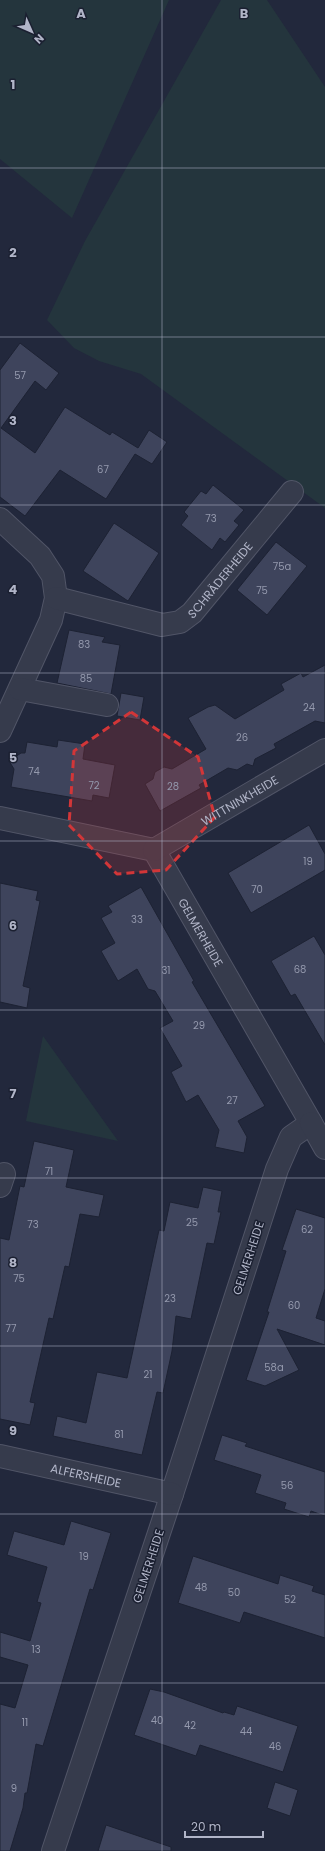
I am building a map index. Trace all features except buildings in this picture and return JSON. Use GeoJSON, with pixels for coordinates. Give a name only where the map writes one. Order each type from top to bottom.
{"type":"FeatureCollection","features":[{"type":"Feature","properties":{"kind":"street","name":"SCHRÄDERHEIDE"},"geometry":{"type":"LineString","coordinates":[[56,598],[162,625],[180,622],[192,613],[292,492]]}},
{"type":"Feature","properties":{"kind":"street"},"geometry":{"type":"LineString","coordinates":[[0,520],[40,556],[53,576],[56,598],[51,620],[11,695],[0,731]]}},
{"type":"Feature","properties":{"kind":"street"},"geometry":{"type":"LineString","coordinates":[[11,695],[107,705]]}},
{"type":"Feature","properties":{"kind":"street","name":"WITTNINKHEIDE"},"geometry":{"type":"LineString","coordinates":[[154,850],[325,750]]}},
{"type":"Feature","properties":{"kind":"street"},"geometry":{"type":"LineString","coordinates":[[0,818],[154,850]]}},
{"type":"Feature","properties":{"kind":"street","name":"GELMERHEIDE"},"geometry":{"type":"LineString","coordinates":[[53,1851],[172,1494],[277,1169],[291,1137],[311,1123],[154,850]]}},
{"type":"Feature","properties":{"kind":"street"},"geometry":{"type":"LineString","coordinates":[[311,1123],[325,1148]]}},
{"type":"Feature","properties":{"kind":"street","name":"ALFERSHEIDE"},"geometry":{"type":"LineString","coordinates":[[0,1456],[172,1494]]}},
{"type":"Feature","properties":{"kind":"highlighted area"},"geometry":{"type":"Polygon","coordinates":[[[131,712],[198,757],[215,817],[166,870],[117,874],[69,825],[74,751],[131,712]]]}},
{"type":"Feature","properties":{"kind":"shaded area"},"geometry":{"type":"Polygon","coordinates":[[[0,0],[169,0],[72,218],[0,159],[0,0]]]}},
{"type":"Feature","properties":{"kind":"shaded area"},"geometry":{"type":"Polygon","coordinates":[[[221,0],[267,0],[325,87],[325,508],[141,374],[99,361],[74,348],[47,320],[85,241],[221,0]]]}},
{"type":"Feature","properties":{"kind":"shaded area"},"geometry":{"type":"Polygon","coordinates":[[[43,1036],[118,1141],[26,1121],[43,1036]]]}}]}
